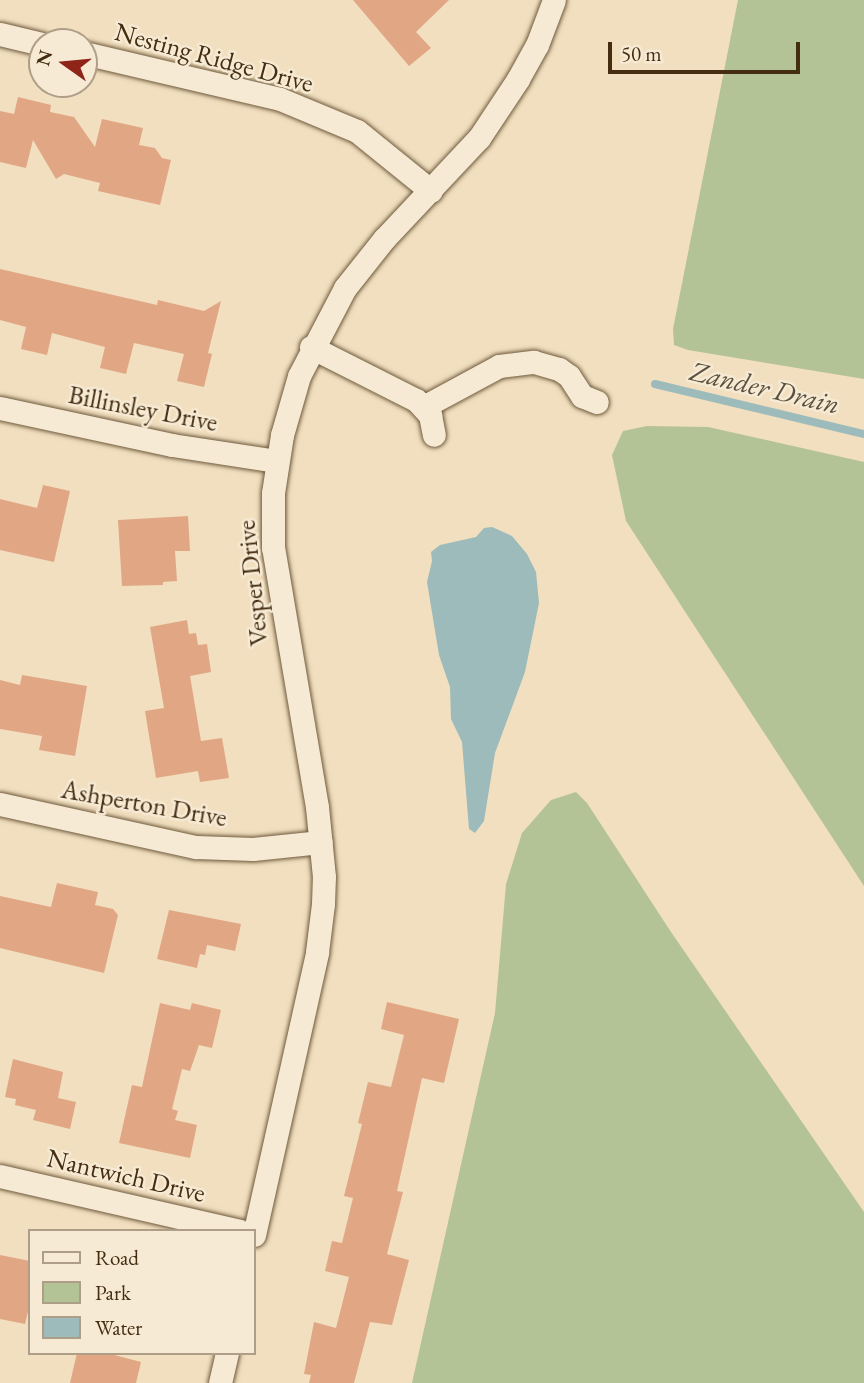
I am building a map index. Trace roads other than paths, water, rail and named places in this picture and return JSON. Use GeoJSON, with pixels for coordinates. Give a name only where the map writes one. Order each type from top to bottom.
{"type":"FeatureCollection","features":[{"type":"Feature","properties":{"kind":"street","name":"Vesper Drive"},"geometry":{"type":"LineString","coordinates":[[255,1229],[317,952],[323,904],[321,842],[312,775],[276,583],[272,518],[276,461],[291,401],[312,347],[345,288],[363,264],[479,138],[499,110],[537,45],[554,0]]}},
{"type":"Feature","properties":{"kind":"street"},"geometry":{"type":"LineString","coordinates":[[0,34],[28,41]]}},
{"type":"Feature","properties":{"kind":"street","name":"Nesting Ridge Drive"},"geometry":{"type":"LineString","coordinates":[[98,57],[280,99],[357,131],[431,191]]}},
{"type":"Feature","properties":{"kind":"street"},"geometry":{"type":"LineString","coordinates":[[312,347],[425,406],[434,435]]}},
{"type":"Feature","properties":{"kind":"street"},"geometry":{"type":"LineString","coordinates":[[425,406],[499,366],[534,362],[559,369],[569,376],[582,396],[597,402]]}},
{"type":"Feature","properties":{"kind":"street","name":"Billinsley Drive"},"geometry":{"type":"LineString","coordinates":[[0,408],[172,445],[276,461]]}},
{"type":"Feature","properties":{"kind":"street","name":"Ashperton Drive"},"geometry":{"type":"LineString","coordinates":[[0,804],[196,846],[253,849],[321,842]]}},
{"type":"Feature","properties":{"kind":"street","name":"Nantwich Drive"},"geometry":{"type":"LineString","coordinates":[[0,1176],[231,1229]]}},
{"type":"Feature","properties":{"kind":"street"},"geometry":{"type":"LineString","coordinates":[[220,1383],[227,1355]]}},
{"type":"Feature","properties":{"kind":"water"},"geometry":{"type":"Polygon","coordinates":[[[492,527],[512,536],[527,554],[536,572],[539,603],[525,672],[495,753],[484,821],[475,833],[469,829],[462,742],[451,719],[450,687],[439,655],[427,582],[432,561],[431,552],[440,545],[476,537],[484,528],[492,527]]]}},
{"type":"Feature","properties":{"kind":"waterway","name":"Zander Drain"},"geometry":{"type":"LineString","coordinates":[[655,384],[864,434]]}}]}
